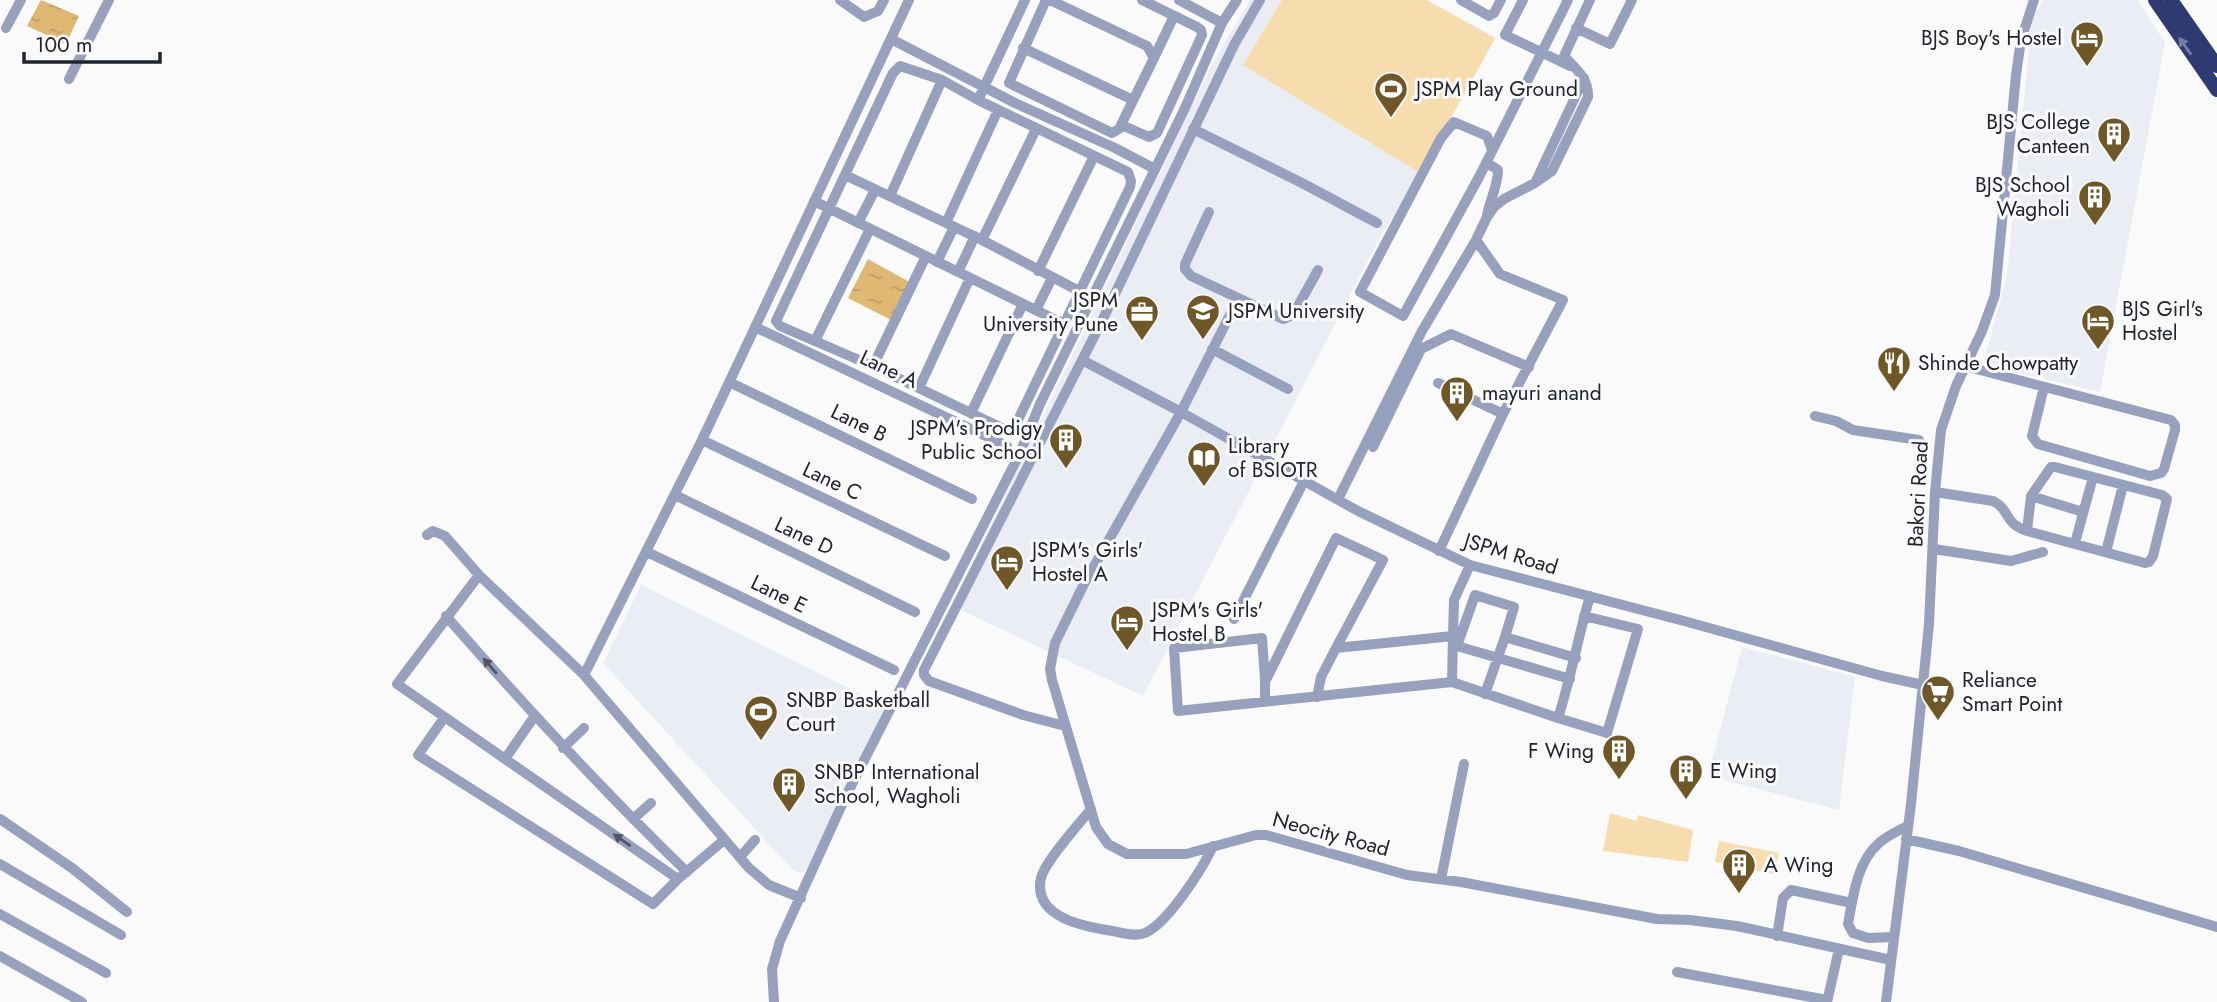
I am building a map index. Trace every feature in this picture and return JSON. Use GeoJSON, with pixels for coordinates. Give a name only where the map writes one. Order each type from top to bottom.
{"type":"FeatureCollection","features":[{"type":"Feature","properties":{"kind":"highway"},"geometry":{"type":"LineString","coordinates":[[2155,0],[2217,90]]}},
{"type":"Feature","properties":{"kind":"highway"},"geometry":{"type":"LineString","coordinates":[[2171,0],[2217,66]]}},
{"type":"Feature","properties":{"kind":"street"},"geometry":{"type":"LineString","coordinates":[[6,28],[21,0]]}},
{"type":"Feature","properties":{"kind":"street"},"geometry":{"type":"LineString","coordinates":[[69,79],[109,0]]}},
{"type":"Feature","properties":{"kind":"street"},"geometry":{"type":"LineString","coordinates":[[840,0],[864,17],[878,11],[884,0]]}},
{"type":"Feature","properties":{"kind":"street"},"geometry":{"type":"LineString","coordinates":[[584,675],[702,440],[909,0]]}},
{"type":"Feature","properties":{"kind":"street"},"geometry":{"type":"LineString","coordinates":[[978,100],[1025,0]]}},
{"type":"Feature","properties":{"kind":"street"},"geometry":{"type":"LineString","coordinates":[[1154,58],[1147,46],[1048,0],[1034,23],[1009,81],[1011,85],[1115,133],[1120,127],[1154,58],[1174,16]]}},
{"type":"Feature","properties":{"kind":"street"},"geometry":{"type":"LineString","coordinates":[[1120,127],[1127,126],[1152,137],[1157,133],[1202,35],[1202,30],[1197,27],[1142,0]]}},
{"type":"Feature","properties":{"kind":"street"},"geometry":{"type":"LineString","coordinates":[[1179,0],[1222,23]]}},
{"type":"Feature","properties":{"kind":"street"},"geometry":{"type":"LineString","coordinates":[[774,1002],[774,958],[845,799],[1020,453],[1040,404],[1185,108],[1222,23],[1237,0]]}},
{"type":"Feature","properties":{"kind":"street"},"geometry":{"type":"LineString","coordinates":[[1065,726],[1023,715],[929,681],[924,670],[1082,360],[1234,45],[1260,0]]}},
{"type":"Feature","properties":{"kind":"street"},"geometry":{"type":"LineString","coordinates":[[1461,0],[1489,16],[1494,13],[1501,0]]}},
{"type":"Feature","properties":{"kind":"street"},"geometry":{"type":"LineString","coordinates":[[1524,0],[1505,35],[1580,74]]}},
{"type":"Feature","properties":{"kind":"street"},"geometry":{"type":"LineString","coordinates":[[1492,150],[1487,136],[1454,122],[1441,138],[1360,292],[1403,316],[1487,163],[1568,0]]}},
{"type":"Feature","properties":{"kind":"street"},"geometry":{"type":"LineString","coordinates":[[1580,74],[1564,56],[1590,0]]}},
{"type":"Feature","properties":{"kind":"street"},"geometry":{"type":"LineString","coordinates":[[1576,28],[1610,44],[1632,0]]}},
{"type":"Feature","properties":{"kind":"street","name":"Bakori Road"},"geometry":{"type":"LineString","coordinates":[[1886,1002],[1923,685],[1941,430],[1995,295],[2016,75],[2021,40],[2034,0]]}},
{"type":"Feature","properties":{"kind":"street"},"geometry":{"type":"LineString","coordinates":[[1017,15],[1034,23]]}},
{"type":"Feature","properties":{"kind":"street"},"geometry":{"type":"LineString","coordinates":[[891,38],[984,87],[1155,169]]}},
{"type":"Feature","properties":{"kind":"street"},"geometry":{"type":"LineString","coordinates":[[1023,48],[1133,100]]}},
{"type":"Feature","properties":{"kind":"street"},"geometry":{"type":"LineString","coordinates":[[905,66],[942,80],[978,100],[1128,172],[1131,181],[1015,426],[1007,431],[873,366],[780,326],[776,321],[896,68],[905,66]]}},
{"type":"Feature","properties":{"kind":"street"},"geometry":{"type":"LineString","coordinates":[[1338,499],[1422,331],[1486,219],[1504,199],[1535,183],[1580,74]]}},
{"type":"Feature","properties":{"kind":"street"},"geometry":{"type":"LineString","coordinates":[[890,196],[942,80]]}},
{"type":"Feature","properties":{"kind":"street"},"geometry":{"type":"LineString","coordinates":[[937,262],[998,110]]}},
{"type":"Feature","properties":{"kind":"street"},"geometry":{"type":"LineString","coordinates":[[958,272],[1036,129]]}},
{"type":"Feature","properties":{"kind":"street"},"geometry":{"type":"LineString","coordinates":[[1066,143],[1072,129]]}},
{"type":"Feature","properties":{"kind":"street"},"geometry":{"type":"LineString","coordinates":[[1193,129],[1377,223]]}},
{"type":"Feature","properties":{"kind":"street"},"geometry":{"type":"LineString","coordinates":[[1038,271],[1094,156]]}},
{"type":"Feature","properties":{"kind":"street"},"geometry":{"type":"LineString","coordinates":[[1486,219],[1498,175],[1498,170],[1487,163]]}},
{"type":"Feature","properties":{"kind":"street"},"geometry":{"type":"LineString","coordinates":[[845,175],[978,238],[1079,292]]}},
{"type":"Feature","properties":{"kind":"street"},"geometry":{"type":"LineString","coordinates":[[858,223],[875,190]]}},
{"type":"Feature","properties":{"kind":"street"},"geometry":{"type":"LineString","coordinates":[[814,201],[1064,324]]}},
{"type":"Feature","properties":{"kind":"street"},"geometry":{"type":"LineString","coordinates":[[1209,212],[1185,264],[1185,269],[1191,276],[1288,319],[1293,315],[1318,270]]}},
{"type":"Feature","properties":{"kind":"street"},"geometry":{"type":"LineString","coordinates":[[815,341],[870,229]]}},
{"type":"Feature","properties":{"kind":"street"},"geometry":{"type":"LineString","coordinates":[[1439,551],[1503,414],[1563,300],[1500,274],[1476,240]]}},
{"type":"Feature","properties":{"kind":"street"},"geometry":{"type":"LineString","coordinates":[[873,366],[926,256]]}},
{"type":"Feature","properties":{"kind":"street"},"geometry":{"type":"LineString","coordinates":[[919,388],[970,278]]}},
{"type":"Feature","properties":{"kind":"street"},"geometry":{"type":"LineString","coordinates":[[1036,310],[1052,278]]}},
{"type":"Feature","properties":{"kind":"street","name":"Neocity Road"},"geometry":{"type":"LineString","coordinates":[[1238,299],[1181,412],[1084,584],[1055,643],[1050,669],[1065,726],[1102,837],[1127,854],[1186,854],[1256,835],[1266,835],[1407,875],[1657,919],[1716,923],[1891,960]]}},
{"type":"Feature","properties":{"kind":"street"},"geometry":{"type":"LineString","coordinates":[[971,414],[1023,304]]}},
{"type":"Feature","properties":{"kind":"street"},"geometry":{"type":"LineString","coordinates":[[1072,306],[1085,313]]}},
{"type":"Feature","properties":{"kind":"street","name":"Lane A"},"geometry":{"type":"LineString","coordinates":[[755,327],[1007,446]]}},
{"type":"Feature","properties":{"kind":"street"},"geometry":{"type":"LineString","coordinates":[[1373,447],[1421,349],[1451,334],[1529,367]]}},
{"type":"Feature","properties":{"kind":"street"},"geometry":{"type":"LineString","coordinates":[[1212,349],[1288,388]]}},
{"type":"Feature","properties":{"kind":"street","name":"JSPM Road"},"geometry":{"type":"LineString","coordinates":[[1082,360],[1338,499],[1470,565],[1923,685]]}},
{"type":"Feature","properties":{"kind":"street"},"geometry":{"type":"LineString","coordinates":[[1965,366],[2171,420],[2175,430],[2164,469],[2156,476],[2150,476],[2038,444],[2032,436],[2044,387]]}},
{"type":"Feature","properties":{"kind":"street","name":"Lane B"},"geometry":{"type":"LineString","coordinates":[[729,382],[972,499]]}},
{"type":"Feature","properties":{"kind":"street"},"geometry":{"type":"LineString","coordinates":[[1438,383],[1503,414]]}},
{"type":"Feature","properties":{"kind":"street"},"geometry":{"type":"LineString","coordinates":[[1815,416],[1836,421],[1853,430],[1919,440]]}},
{"type":"Feature","properties":{"kind":"street","name":"Lane C"},"geometry":{"type":"LineString","coordinates":[[702,440],[945,556]]}},
{"type":"Feature","properties":{"kind":"street"},"geometry":{"type":"LineString","coordinates":[[1935,492],[1993,501],[2000,504],[2009,522],[2015,527],[2027,531],[2106,552],[2149,562],[2153,556],[2167,499],[2162,495],[2051,467],[2031,496],[2027,531]]}},
{"type":"Feature","properties":{"kind":"street"},"geometry":{"type":"LineString","coordinates":[[2075,543],[2093,477]]}},
{"type":"Feature","properties":{"kind":"street"},"geometry":{"type":"LineString","coordinates":[[1234,619],[1304,481]]}},
{"type":"Feature","properties":{"kind":"street"},"geometry":{"type":"LineString","coordinates":[[2106,552],[2123,485]]}},
{"type":"Feature","properties":{"kind":"street","name":"Lane D"},"geometry":{"type":"LineString","coordinates":[[675,495],[915,612]]}},
{"type":"Feature","properties":{"kind":"street"},"geometry":{"type":"LineString","coordinates":[[2031,496],[2084,512]]}},
{"type":"Feature","properties":{"kind":"street"},"geometry":{"type":"LineString","coordinates":[[427,535],[433,531],[445,536],[479,575],[584,675],[749,868],[769,885],[801,898]]}},
{"type":"Feature","properties":{"kind":"street"},"geometry":{"type":"LineString","coordinates":[[1265,682],[1336,538],[1383,560],[1321,677],[1317,697]]}},
{"type":"Feature","properties":{"kind":"street"},"geometry":{"type":"LineString","coordinates":[[1934,550],[2011,561],[2043,552]]}},
{"type":"Feature","properties":{"kind":"street","name":"Lane E"},"geometry":{"type":"LineString","coordinates":[[647,552],[894,670]]}},
{"type":"Feature","properties":{"kind":"street"},"geometry":{"type":"LineString","coordinates":[[1452,682],[1454,600],[1470,565]]}},
{"type":"Feature","properties":{"kind":"street"},"geometry":{"type":"LineString","coordinates":[[479,575],[397,684],[678,879]]}},
{"type":"Feature","properties":{"kind":"street"},"geometry":{"type":"LineString","coordinates":[[1455,642],[1475,595],[1514,607],[1485,694]]}},
{"type":"Feature","properties":{"kind":"street"},"geometry":{"type":"LineString","coordinates":[[1558,718],[1576,658],[1590,596]]}},
{"type":"Feature","properties":{"kind":"street"},"geometry":{"type":"LineString","coordinates":[[446,616],[534,717],[687,872]]}},
{"type":"Feature","properties":{"kind":"street"},"geometry":{"type":"LineString","coordinates":[[1265,702],[1262,638],[1174,648],[1178,711],[1317,697],[1452,682],[1607,733],[1638,629],[1584,616]]}},
{"type":"Feature","properties":{"kind":"street"},"geometry":{"type":"LineString","coordinates":[[1505,637],[1576,658]]}},
{"type":"Feature","properties":{"kind":"street"},"geometry":{"type":"LineString","coordinates":[[1336,648],[1455,642],[1570,679]]}},
{"type":"Feature","properties":{"kind":"street"},"geometry":{"type":"LineString","coordinates":[[505,759],[534,717]]}},
{"type":"Feature","properties":{"kind":"street"},"geometry":{"type":"LineString","coordinates":[[444,718],[418,755],[653,904],[724,840]]}},
{"type":"Feature","properties":{"kind":"street"},"geometry":{"type":"LineString","coordinates":[[563,747],[584,728]]}},
{"type":"Feature","properties":{"kind":"street"},"geometry":{"type":"LineString","coordinates":[[1441,879],[1464,764]]}},
{"type":"Feature","properties":{"kind":"street"},"geometry":{"type":"LineString","coordinates":[[633,820],[651,803]]}},
{"type":"Feature","properties":{"kind":"street"},"geometry":{"type":"LineString","coordinates":[[1091,809],[1046,867],[1040,884],[1043,901],[1048,907],[1073,923],[1135,934],[1147,932],[1196,880],[1213,846]]}},
{"type":"Feature","properties":{"kind":"street"},"geometry":{"type":"LineString","coordinates":[[0,819],[72,868],[127,912]]}},
{"type":"Feature","properties":{"kind":"street"},"geometry":{"type":"LineString","coordinates":[[1894,937],[1868,938],[1853,933],[1848,924],[1861,867],[1869,853],[1881,841],[1908,826]]}},
{"type":"Feature","properties":{"kind":"street"},"geometry":{"type":"LineString","coordinates":[[1906,839],[1959,851],[2217,927]]}},
{"type":"Feature","properties":{"kind":"street"},"geometry":{"type":"LineString","coordinates":[[740,857],[755,840]]}},
{"type":"Feature","properties":{"kind":"street"},"geometry":{"type":"LineString","coordinates":[[0,864],[121,935]]}},
{"type":"Feature","properties":{"kind":"street"},"geometry":{"type":"LineString","coordinates":[[1777,936],[1783,898],[1791,890],[1852,903]]}},
{"type":"Feature","properties":{"kind":"street"},"geometry":{"type":"LineString","coordinates":[[0,914],[106,973]]}},
{"type":"Feature","properties":{"kind":"street"},"geometry":{"type":"LineString","coordinates":[[1677,972],[1827,1001],[1839,949]]}},
{"type":"Feature","properties":{"kind":"street"},"geometry":{"type":"LineString","coordinates":[[0,957],[82,1002]]}},
{"type":"Feature","properties":{"kind":"shaded area","name":"JSPM University"},"geometry":{"type":"Polygon","coordinates":[[[1250,0],[1428,0],[1496,38],[1420,174],[1379,239],[1143,696],[952,606],[1211,66],[1250,0]]]}},
{"type":"Feature","properties":{"kind":"shaded area","name":"JSPM Play Ground"},"geometry":{"type":"Polygon","coordinates":[[[1282,0],[1426,0],[1495,38],[1420,173],[1243,65],[1282,0]]]}},
{"type":"Feature","properties":{"kind":"shaded area"},"geometry":{"type":"Polygon","coordinates":[[[2044,0],[2138,0],[2165,43],[2100,392],[1983,365],[2007,275],[2032,18],[2044,0]]]}},
{"type":"Feature","properties":{"kind":"shaded area"},"geometry":{"type":"Polygon","coordinates":[[[641,585],[885,706],[809,869],[798,873],[791,868],[603,663],[641,585]]]}},
{"type":"Feature","properties":{"kind":"shaded area"},"geometry":{"type":"Polygon","coordinates":[[[1742,647],[1855,677],[1839,810],[1708,776],[1742,647]]]}},
{"type":"Feature","properties":{"kind":"shaded area"},"geometry":{"type":"Polygon","coordinates":[[[1610,813],[1637,821],[1638,815],[1693,830],[1688,862],[1603,851],[1610,813]]]}},
{"type":"Feature","properties":{"kind":"shaded area"},"geometry":{"type":"Polygon","coordinates":[[[1719,841],[1779,853],[1774,874],[1715,862],[1719,841]]]}},
{"type":"Feature","properties":{"kind":"water"},"geometry":{"type":"Polygon","coordinates":[[[41,0],[79,16],[66,44],[27,26],[41,0]]]}},
{"type":"Feature","properties":{"kind":"water"},"geometry":{"type":"Polygon","coordinates":[[[868,259],[913,284],[895,322],[848,298],[868,259]]]}},
{"type":"Feature","properties":{"kind":"place","name":"BJS Boy's Hostel"},"geometry":{"type":"Point","coordinates":[2087,68]}},
{"type":"Feature","properties":{"kind":"place","name":"JSPM Play Ground"},"geometry":{"type":"Point","coordinates":[1391,119]}},
{"type":"Feature","properties":{"kind":"place","name":"BJS College Canteen"},"geometry":{"type":"Point","coordinates":[2114,164]}},
{"type":"Feature","properties":{"kind":"place","name":"BJS School Wagholi"},"geometry":{"type":"Point","coordinates":[2095,227]}},
{"type":"Feature","properties":{"kind":"place","name":"JSPM University"},"geometry":{"type":"Point","coordinates":[1203,341]}},
{"type":"Feature","properties":{"kind":"place","name":"JSPM University Pune"},"geometry":{"type":"Point","coordinates":[1142,342]}},
{"type":"Feature","properties":{"kind":"place","name":"BJS Girl's Hostel"},"geometry":{"type":"Point","coordinates":[2098,351]}},
{"type":"Feature","properties":{"kind":"place","name":"Shinde Chowpatty"},"geometry":{"type":"Point","coordinates":[1894,393]}},
{"type":"Feature","properties":{"kind":"place","name":"mayuri anand"},"geometry":{"type":"Point","coordinates":[1457,423]}},
{"type":"Feature","properties":{"kind":"place","name":"JSPM's Prodigy Public School"},"geometry":{"type":"Point","coordinates":[1066,470]}},
{"type":"Feature","properties":{"kind":"place","name":"Library of BSIOTR"},"geometry":{"type":"Point","coordinates":[1204,488]}},
{"type":"Feature","properties":{"kind":"place","name":"JSPM's Girls' Hostel A"},"geometry":{"type":"Point","coordinates":[1007,592]}},
{"type":"Feature","properties":{"kind":"place","name":"JSPM's Girls' Hostel B"},"geometry":{"type":"Point","coordinates":[1127,652]}},
{"type":"Feature","properties":{"kind":"place","name":"Reliance Smart Point"},"geometry":{"type":"Point","coordinates":[1938,722]}},
{"type":"Feature","properties":{"kind":"place","name":"SNBP Basketball Court"},"geometry":{"type":"Point","coordinates":[761,742]}},
{"type":"Feature","properties":{"kind":"place","name":"F Wing"},"geometry":{"type":"Point","coordinates":[1619,781]}},
{"type":"Feature","properties":{"kind":"place","name":"E Wing"},"geometry":{"type":"Point","coordinates":[1686,801]}},
{"type":"Feature","properties":{"kind":"place","name":"SNBP International School, Wagholi"},"geometry":{"type":"Point","coordinates":[789,814]}},
{"type":"Feature","properties":{"kind":"place","name":"A Wing"},"geometry":{"type":"Point","coordinates":[1739,895]}}]}
